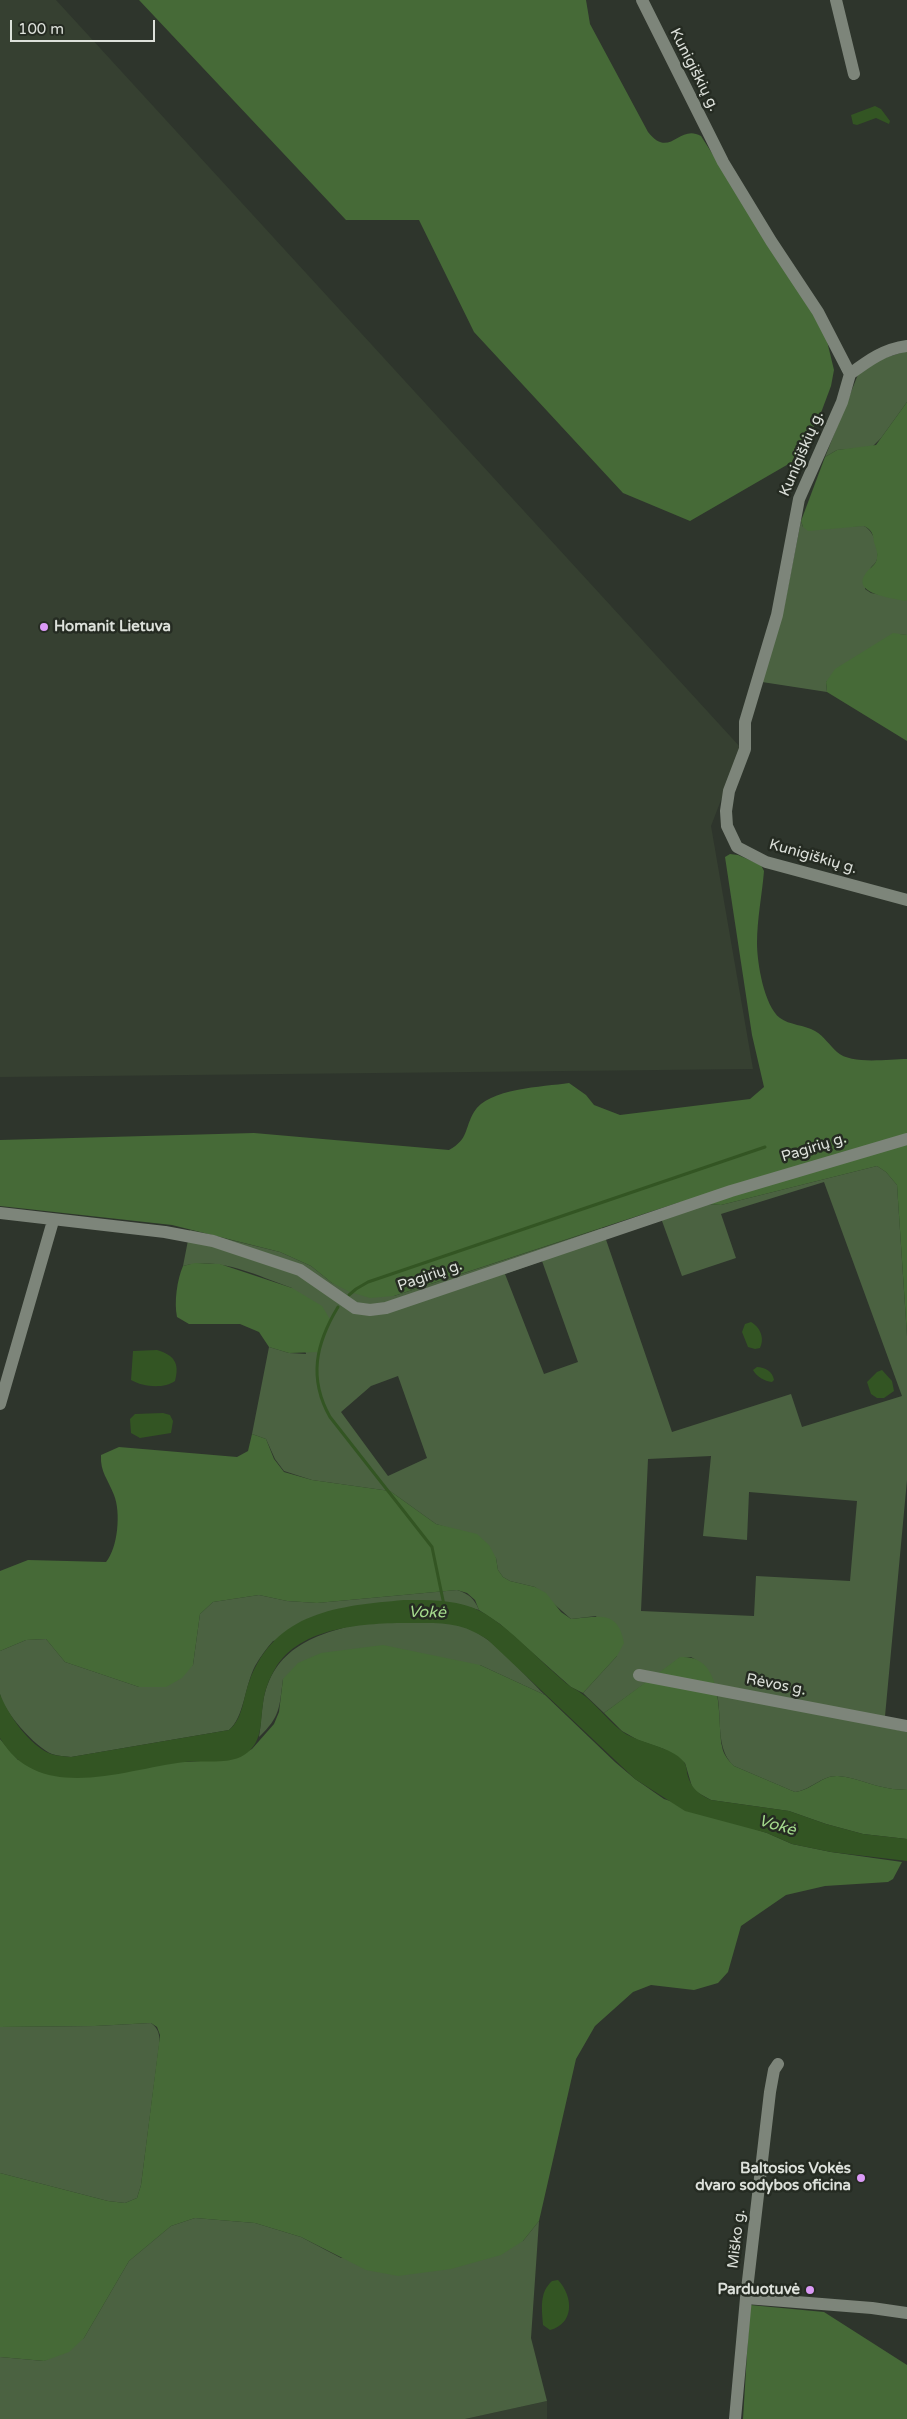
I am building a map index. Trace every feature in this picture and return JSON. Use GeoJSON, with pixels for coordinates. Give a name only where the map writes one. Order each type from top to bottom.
{"type":"FeatureCollection","features":[{"type":"Feature","properties":{"kind":"street","name":"Kunigiškių g."},"geometry":{"type":"LineString","coordinates":[[642,0],[723,162],[771,241],[818,312],[850,374],[842,402],[799,499],[777,615],[745,722],[745,749],[729,791],[726,811],[727,826],[737,847],[766,862],[907,900]]}},
{"type":"Feature","properties":{"kind":"street"},"geometry":{"type":"LineString","coordinates":[[836,0],[854,74]]}},
{"type":"Feature","properties":{"kind":"street"},"geometry":{"type":"LineString","coordinates":[[850,374],[874,356],[894,348],[907,346]]}},
{"type":"Feature","properties":{"kind":"street","name":"Pagirių g."},"geometry":{"type":"LineString","coordinates":[[0,1214],[165,1232],[213,1241],[300,1270],[355,1308],[370,1310],[386,1308],[730,1191],[907,1139]]}},
{"type":"Feature","properties":{"kind":"street"},"geometry":{"type":"LineString","coordinates":[[0,1404],[53,1221]]}},
{"type":"Feature","properties":{"kind":"street","name":"Rėvos g."},"geometry":{"type":"LineString","coordinates":[[639,1675],[907,1726]]}},
{"type":"Feature","properties":{"kind":"street","name":"Miško g."},"geometry":{"type":"LineString","coordinates":[[735,2419],[746,2298],[770,2092],[774,2070],[778,2064]]}},
{"type":"Feature","properties":{"kind":"street"},"geometry":{"type":"LineString","coordinates":[[746,2298],[872,2308],[907,2313]]}},
{"type":"Feature","properties":{"kind":"shaded area"},"geometry":{"type":"Polygon","coordinates":[[[0,0],[56,0],[741,748],[711,826],[753,1069],[0,1077],[0,0]]]}},
{"type":"Feature","properties":{"kind":"shaded area"},"geometry":{"type":"Polygon","coordinates":[[[139,0],[586,0],[590,24],[648,132],[662,143],[687,134],[693,133],[701,136],[816,316],[827,341],[834,370],[831,386],[819,418],[792,462],[690,521],[623,493],[474,332],[419,220],[346,220],[139,0]]]}},
{"type":"Feature","properties":{"kind":"shaded area"},"geometry":{"type":"Polygon","coordinates":[[[907,351],[907,402],[881,438],[872,447],[837,450],[825,457],[859,372],[878,360],[907,351]]]}},
{"type":"Feature","properties":{"kind":"shaded area"},"geometry":{"type":"Polygon","coordinates":[[[907,402],[907,600],[905,601],[875,594],[864,586],[863,580],[866,573],[877,560],[873,534],[869,529],[864,526],[808,531],[803,527],[801,521],[825,457],[837,450],[876,445],[907,402]]]}},
{"type":"Feature","properties":{"kind":"shaded area"},"geometry":{"type":"Polygon","coordinates":[[[801,521],[803,527],[864,526],[868,528],[875,540],[877,559],[868,573],[865,589],[871,593],[907,600],[907,635],[893,634],[826,682],[827,692],[762,682],[784,607],[801,521]]]}},
{"type":"Feature","properties":{"kind":"shaded area"},"geometry":{"type":"Polygon","coordinates":[[[893,633],[907,635],[907,741],[827,692],[826,682],[835,669],[893,633]]]}},
{"type":"Feature","properties":{"kind":"shaded area"},"geometry":{"type":"Polygon","coordinates":[[[730,854],[738,855],[761,865],[764,871],[757,951],[762,983],[774,1012],[780,1018],[792,1024],[815,1031],[837,1052],[851,1059],[907,1059],[907,1336],[897,1185],[886,1172],[877,1166],[721,1205],[680,1202],[394,1296],[370,1298],[350,1292],[332,1283],[311,1266],[280,1252],[172,1225],[0,1206],[0,1140],[254,1133],[449,1150],[463,1138],[474,1112],[481,1104],[503,1093],[517,1090],[569,1083],[586,1095],[594,1105],[620,1115],[750,1099],[764,1087],[752,1035],[725,857],[730,854]]]}},
{"type":"Feature","properties":{"kind":"shaded area"},"geometry":{"type":"Polygon","coordinates":[[[877,1166],[886,1172],[897,1185],[907,1336],[907,1480],[884,1727],[907,1732],[907,1789],[890,1789],[847,1777],[832,1776],[806,1789],[795,1792],[734,1766],[726,1755],[722,1741],[718,1696],[713,1682],[705,1668],[691,1657],[680,1658],[604,1713],[583,1693],[617,1656],[596,1616],[571,1619],[535,1587],[510,1581],[503,1577],[498,1570],[496,1558],[455,1530],[436,1524],[390,1491],[312,1480],[284,1471],[275,1459],[266,1439],[252,1434],[269,1347],[289,1353],[306,1354],[292,1288],[225,1265],[197,1264],[183,1266],[190,1230],[280,1252],[311,1266],[332,1283],[394,1296],[602,1228],[672,1432],[791,1394],[802,1427],[902,1396],[824,1182],[721,1214],[736,1258],[682,1276],[658,1210],[680,1202],[721,1205],[877,1166]],[[542,1261],[505,1274],[544,1374],[578,1362],[542,1261]],[[398,1376],[371,1386],[341,1412],[388,1476],[427,1458],[398,1376]],[[711,1456],[648,1459],[641,1611],[754,1616],[756,1576],[850,1581],[857,1501],[749,1492],[747,1540],[703,1536],[711,1456]]]}},
{"type":"Feature","properties":{"kind":"shaded area"},"geometry":{"type":"Polygon","coordinates":[[[195,1263],[220,1264],[292,1288],[322,1306],[331,1321],[319,1352],[289,1353],[269,1347],[259,1332],[240,1324],[189,1324],[177,1317],[176,1298],[183,1266],[195,1263]]]}},
{"type":"Feature","properties":{"kind":"shaded area"},"geometry":{"type":"Polygon","coordinates":[[[252,1434],[266,1439],[274,1459],[284,1472],[312,1480],[390,1491],[436,1524],[477,1534],[489,1545],[496,1558],[498,1570],[503,1577],[510,1581],[535,1587],[546,1593],[561,1612],[571,1619],[598,1617],[612,1620],[621,1632],[624,1643],[617,1656],[583,1693],[571,1687],[500,1624],[479,1610],[475,1600],[467,1593],[457,1590],[317,1603],[287,1601],[259,1595],[213,1602],[200,1614],[193,1665],[182,1678],[166,1687],[139,1687],[65,1662],[46,1639],[26,1640],[0,1651],[0,1571],[28,1560],[106,1562],[110,1556],[116,1539],[118,1520],[116,1502],[103,1471],[101,1455],[119,1447],[237,1457],[248,1451],[252,1434]]]}},
{"type":"Feature","properties":{"kind":"shaded area"},"geometry":{"type":"Polygon","coordinates":[[[457,1590],[471,1597],[479,1610],[458,1604],[273,1641],[255,1666],[238,1718],[229,1730],[71,1757],[59,1756],[45,1750],[29,1737],[13,1718],[2,1701],[0,1694],[0,1651],[26,1640],[46,1639],[65,1662],[139,1687],[193,1665],[200,1614],[213,1602],[259,1595],[287,1601],[317,1603],[457,1590]]]}},
{"type":"Feature","properties":{"kind":"shaded area"},"geometry":{"type":"Polygon","coordinates":[[[435,1622],[462,1626],[474,1631],[493,1644],[545,1695],[480,1665],[283,1679],[278,1711],[266,1730],[259,1737],[263,1703],[268,1684],[286,1656],[313,1638],[364,1623],[435,1622]]]}},
{"type":"Feature","properties":{"kind":"shaded area"},"geometry":{"type":"Polygon","coordinates":[[[383,1645],[480,1665],[545,1695],[615,1762],[635,1779],[664,1799],[767,1833],[792,1844],[831,1852],[902,1862],[893,1879],[888,1882],[825,1886],[786,1895],[741,1926],[728,1972],[718,1983],[694,1990],[651,1985],[633,1992],[595,2026],[576,2059],[539,2221],[523,2241],[501,2255],[451,2269],[398,2276],[366,2270],[301,2237],[255,2223],[195,2218],[171,2226],[129,2261],[84,2338],[69,2352],[44,2361],[0,2357],[0,2173],[108,2201],[125,2203],[137,2198],[141,2185],[160,2035],[157,2027],[151,2023],[95,2026],[0,2027],[0,1739],[18,1760],[185,1762],[232,1759],[252,1749],[274,1724],[279,1712],[283,1679],[298,1663],[321,1653],[383,1645]]]}},
{"type":"Feature","properties":{"kind":"shaded area"},"geometry":{"type":"Polygon","coordinates":[[[680,1657],[695,1659],[705,1666],[712,1676],[719,1705],[723,1749],[726,1757],[734,1766],[795,1792],[807,1789],[832,1776],[847,1777],[890,1789],[907,1789],[907,1839],[863,1834],[789,1811],[711,1800],[693,1790],[685,1763],[664,1749],[638,1740],[622,1731],[604,1713],[680,1657]]]}},
{"type":"Feature","properties":{"kind":"shaded area"},"geometry":{"type":"Polygon","coordinates":[[[151,2023],[158,2032],[159,2045],[141,2185],[137,2198],[125,2203],[108,2201],[0,2173],[0,2027],[95,2026],[151,2023]]]}},
{"type":"Feature","properties":{"kind":"shaded area"},"geometry":{"type":"Polygon","coordinates":[[[195,2218],[255,2223],[301,2237],[341,2258],[523,2241],[539,2221],[531,2338],[547,2401],[465,2419],[0,2419],[0,2357],[44,2361],[84,2338],[129,2261],[171,2226],[195,2218]]]}},
{"type":"Feature","properties":{"kind":"shaded area"},"geometry":{"type":"Polygon","coordinates":[[[750,2305],[824,2312],[907,2365],[907,2419],[743,2419],[750,2305]]]}},
{"type":"Feature","properties":{"kind":"shaded area"},"geometry":{"type":"Polygon","coordinates":[[[547,2401],[547,2419],[465,2419],[474,2417],[547,2401]]]}},
{"type":"Feature","properties":{"kind":"water"},"geometry":{"type":"Polygon","coordinates":[[[875,106],[881,109],[890,121],[889,124],[876,118],[857,125],[853,124],[851,115],[875,106]]]}},
{"type":"Feature","properties":{"kind":"water"},"geometry":{"type":"Polygon","coordinates":[[[751,1322],[761,1333],[760,1348],[748,1347],[742,1332],[745,1324],[751,1322]]]}},
{"type":"Feature","properties":{"kind":"water"},"geometry":{"type":"Polygon","coordinates":[[[157,1350],[168,1354],[174,1361],[177,1369],[175,1381],[170,1384],[153,1386],[131,1380],[133,1351],[157,1350]]]}},
{"type":"Feature","properties":{"kind":"water"},"geometry":{"type":"Polygon","coordinates":[[[757,1367],[768,1370],[774,1380],[772,1382],[759,1377],[753,1370],[757,1367]]]}},
{"type":"Feature","properties":{"kind":"water"},"geometry":{"type":"Polygon","coordinates":[[[882,1370],[892,1381],[894,1391],[884,1398],[877,1398],[871,1394],[867,1382],[877,1372],[882,1370]]]}},
{"type":"Feature","properties":{"kind":"water"},"geometry":{"type":"Polygon","coordinates":[[[163,1413],[170,1415],[173,1421],[171,1433],[140,1438],[131,1433],[130,1419],[135,1414],[163,1413]]]}},
{"type":"Feature","properties":{"kind":"water","name":"Vokė"},"geometry":{"type":"Polygon","coordinates":[[[404,1600],[433,1600],[462,1604],[480,1611],[491,1618],[503,1626],[560,1678],[592,1702],[623,1732],[638,1740],[671,1752],[678,1757],[685,1763],[693,1786],[698,1792],[711,1800],[789,1811],[863,1834],[907,1839],[907,1861],[831,1852],[792,1844],[767,1833],[685,1811],[635,1779],[488,1640],[466,1629],[446,1624],[392,1623],[354,1626],[317,1636],[300,1644],[286,1655],[271,1677],[264,1695],[260,1732],[255,1745],[244,1755],[231,1760],[185,1762],[85,1778],[60,1777],[37,1771],[17,1759],[0,1738],[0,1694],[8,1711],[28,1737],[43,1750],[56,1755],[71,1757],[229,1730],[240,1714],[249,1682],[260,1658],[275,1640],[292,1626],[333,1610],[356,1605],[404,1600]]]}},
{"type":"Feature","properties":{"kind":"water"},"geometry":{"type":"Polygon","coordinates":[[[558,2280],[567,2294],[569,2309],[564,2322],[550,2330],[543,2325],[542,2301],[548,2286],[552,2281],[558,2280]]]}},
{"type":"Feature","properties":{"kind":"waterway"},"geometry":{"type":"LineString","coordinates":[[349,1295],[368,1282],[765,1147]]}},
{"type":"Feature","properties":{"kind":"waterway","name":"Vokė"},"geometry":{"type":"LineString","coordinates":[[338,1307],[330,1320],[320,1347],[317,1375],[323,1403],[330,1417],[432,1547],[444,1605]]}},
{"type":"Feature","properties":{"kind":"place","name":"Homanit Lietuva"},"geometry":{"type":"Point","coordinates":[44,627]}},
{"type":"Feature","properties":{"kind":"place","name":"Baltosios Vokės dvaro sodybos oficina"},"geometry":{"type":"Point","coordinates":[861,2178]}},
{"type":"Feature","properties":{"kind":"place","name":"Parduotuvė"},"geometry":{"type":"Point","coordinates":[810,2290]}}]}
